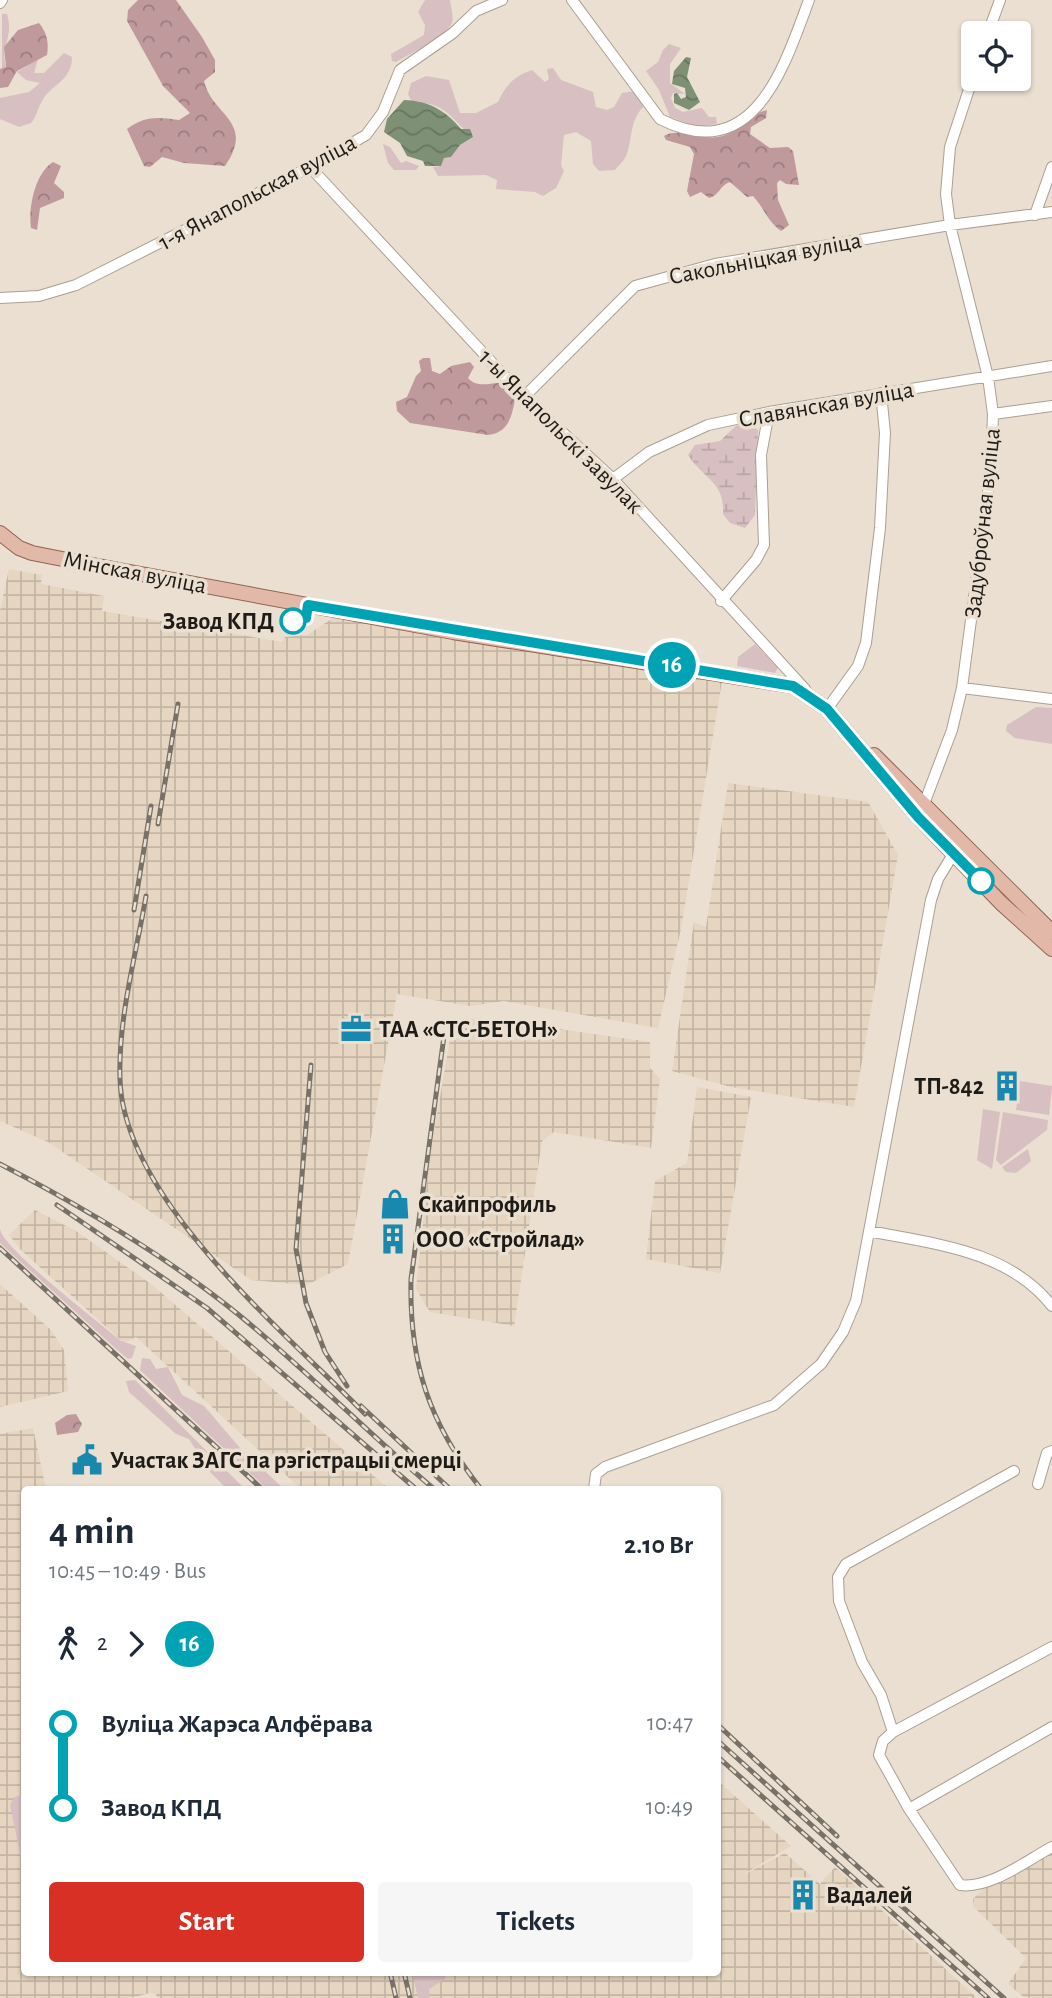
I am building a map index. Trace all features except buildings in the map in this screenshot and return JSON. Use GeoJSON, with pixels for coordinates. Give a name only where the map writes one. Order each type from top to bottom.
{"type":"FeatureCollection","features":[{"type":"Feature","properties":{"kind":"main road","name":"Мінская вуліца"},"geometry":{"type":"LineString","coordinates":[[0,533],[19,548],[32,553],[103,567],[453,632],[769,679],[793,686],[827,709],[958,847]]}},
{"type":"Feature","properties":{"kind":"main road"},"geometry":{"type":"LineString","coordinates":[[958,847],[1052,932]]}},
{"type":"Feature","properties":{"kind":"main road"},"geometry":{"type":"LineString","coordinates":[[958,847],[1052,949]]}},
{"type":"Feature","properties":{"kind":"street","name":"1-я Янапольская вуліца"},"geometry":{"type":"LineString","coordinates":[[0,298],[39,296],[76,285],[310,167],[375,126],[400,70],[453,33],[476,11],[502,0]]}},
{"type":"Feature","properties":{"kind":"street"},"geometry":{"type":"LineString","coordinates":[[572,0],[660,119],[675,127],[696,131],[719,130],[740,122],[767,98],[783,69],[809,0]]}},
{"type":"Feature","properties":{"kind":"street"},"geometry":{"type":"LineString","coordinates":[[992,21],[1000,0]]}},
{"type":"Feature","properties":{"kind":"street","name":"Задуброўная вуліца"},"geometry":{"type":"LineString","coordinates":[[921,810],[952,730],[962,688],[982,552],[993,414],[988,377],[946,206],[947,166],[954,131],[968,91]]}},
{"type":"Feature","properties":{"kind":"street","name":"1-ы Янапольскі завулак"},"geometry":{"type":"LineString","coordinates":[[310,167],[524,397],[613,479],[721,601],[811,696]]}},
{"type":"Feature","properties":{"kind":"street"},"geometry":{"type":"LineString","coordinates":[[1035,215],[1052,167]]}},
{"type":"Feature","properties":{"kind":"street","name":"Сакольніцкая вуліца"},"geometry":{"type":"LineString","coordinates":[[524,397],[635,286],[646,281],[715,264],[950,225],[1052,212]]}},
{"type":"Feature","properties":{"kind":"street","name":"Славянская вуліца"},"geometry":{"type":"LineString","coordinates":[[613,479],[649,452],[684,434],[769,412],[1052,366]]}},
{"type":"Feature","properties":{"kind":"street"},"geometry":{"type":"LineString","coordinates":[[827,709],[858,666],[866,643],[880,528],[885,433],[881,393]]}},
{"type":"Feature","properties":{"kind":"street"},"geometry":{"type":"LineString","coordinates":[[993,414],[1052,406]]}},
{"type":"Feature","properties":{"kind":"street"},"geometry":{"type":"LineString","coordinates":[[721,601],[756,560],[764,545],[761,455],[769,412]]}},
{"type":"Feature","properties":{"kind":"street"},"geometry":{"type":"LineString","coordinates":[[962,688],[1052,699]]}},
{"type":"Feature","properties":{"kind":"street"},"geometry":{"type":"LineString","coordinates":[[594,1486],[596,1474],[605,1467],[767,1409],[821,1364],[843,1332],[856,1301],[931,900],[938,879],[958,847]]}},
{"type":"Feature","properties":{"kind":"street"},"geometry":{"type":"LineString","coordinates":[[869,1231],[970,1252],[1004,1267],[1028,1282],[1052,1306]]}},
{"type":"Feature","properties":{"kind":"street"},"geometry":{"type":"LineString","coordinates":[[1038,1484],[1047,1453],[1052,1451]]}},
{"type":"Feature","properties":{"kind":"street"},"geometry":{"type":"LineString","coordinates":[[893,1732],[881,1695],[862,1662],[839,1601],[838,1577],[846,1564],[1014,1471]]}},
{"type":"Feature","properties":{"kind":"street"},"geometry":{"type":"LineString","coordinates":[[1052,1647],[893,1732],[883,1741],[879,1755],[909,1809],[960,1885],[972,1886],[987,1881],[1052,1847]]}},
{"type":"Feature","properties":{"kind":"street"},"geometry":{"type":"LineString","coordinates":[[909,1809],[1052,1727]]}},
{"type":"Feature","properties":{"kind":"shaded area","name":"Завод КПД"},"geometry":{"type":"Polygon","coordinates":[[[9,569],[42,575],[41,584],[104,596],[102,611],[282,642],[285,637],[307,635],[333,618],[722,681],[681,929],[658,1028],[504,1001],[470,1006],[397,994],[348,1264],[307,1285],[251,1280],[48,1142],[0,1121],[0,611],[9,569]]]}},
{"type":"Feature","properties":{"kind":"shaded area"},"geometry":{"type":"Polygon","coordinates":[[[728,783],[868,802],[898,855],[854,1107],[731,1087],[672,1071],[694,922],[706,927],[728,783]]]}},
{"type":"Feature","properties":{"kind":"shaded area"},"geometry":{"type":"Polygon","coordinates":[[[481,1018],[650,1042],[650,1068],[660,1079],[651,1148],[554,1132],[542,1141],[514,1326],[430,1312],[416,1289],[430,1155],[453,1022],[481,1018]]]}},
{"type":"Feature","properties":{"kind":"shaded area"},"geometry":{"type":"Polygon","coordinates":[[[697,1087],[751,1097],[720,1273],[646,1259],[655,1181],[687,1163],[697,1087]]]}},
{"type":"Feature","properties":{"kind":"shaded area"},"geometry":{"type":"Polygon","coordinates":[[[35,1210],[76,1231],[151,1284],[386,1486],[298,1486],[136,1337],[124,1343],[22,1251],[9,1235],[35,1210]]]}},
{"type":"Feature","properties":{"kind":"shaded area"},"geometry":{"type":"Polygon","coordinates":[[[0,1284],[51,1330],[64,1350],[68,1391],[0,1407],[0,1284]]]}},
{"type":"Feature","properties":{"kind":"shaded area"},"geometry":{"type":"Polygon","coordinates":[[[33,1428],[45,1486],[21,1486],[21,1976],[721,1976],[721,1784],[791,1846],[734,1880],[785,1853],[820,1884],[835,1867],[977,1998],[157,1998],[156,1994],[150,1993],[131,1998],[0,1998],[0,1434],[33,1428]]]}},
{"type":"Feature","properties":{"kind":"shaded area"},"geometry":{"type":"Polygon","coordinates":[[[1052,1852],[1052,1998],[1025,1998],[1008,1984],[1026,1958],[974,1907],[973,1899],[989,1883],[1052,1852]]]}},
{"type":"Feature","properties":{"kind":"green space"},"geometry":{"type":"Polygon","coordinates":[[[138,0],[176,0],[215,60],[215,72],[204,81],[208,93],[234,129],[236,139],[225,166],[184,163],[162,157],[150,167],[144,166],[127,129],[146,120],[179,120],[190,113],[163,86],[127,21],[128,10],[138,0]]]}},
{"type":"Feature","properties":{"kind":"green space"},"geometry":{"type":"Polygon","coordinates":[[[425,0],[450,0],[452,23],[427,44],[396,62],[392,61],[391,54],[424,35],[425,25],[418,12],[425,0]]]}},
{"type":"Feature","properties":{"kind":"green space"},"geometry":{"type":"Polygon","coordinates":[[[2,14],[7,14],[9,30],[5,53],[6,67],[2,70],[2,14]]]}},
{"type":"Feature","properties":{"kind":"green space"},"geometry":{"type":"Polygon","coordinates":[[[39,23],[47,38],[47,55],[17,71],[8,87],[0,88],[0,69],[6,67],[4,47],[18,30],[39,23]]]}},
{"type":"Feature","properties":{"kind":"green space"},"geometry":{"type":"Polygon","coordinates":[[[669,44],[681,48],[670,64],[670,83],[685,94],[673,93],[671,98],[675,108],[683,112],[702,108],[709,117],[716,117],[717,124],[697,127],[670,117],[659,90],[646,71],[658,62],[669,44]]]}},
{"type":"Feature","properties":{"kind":"green space"},"geometry":{"type":"Polygon","coordinates":[[[64,53],[72,57],[68,72],[45,97],[31,123],[19,127],[0,119],[0,98],[29,92],[40,83],[26,80],[17,72],[38,59],[34,73],[44,73],[64,53]]]}},
{"type":"Feature","properties":{"kind":"green space"},"geometry":{"type":"Polygon","coordinates":[[[553,68],[561,80],[593,92],[596,107],[607,110],[614,107],[622,93],[634,91],[642,100],[643,107],[633,125],[626,156],[615,170],[599,171],[593,164],[591,141],[576,132],[564,135],[561,165],[564,171],[556,188],[543,196],[535,192],[496,189],[497,180],[486,175],[438,176],[433,167],[441,166],[444,158],[451,157],[460,145],[473,137],[439,107],[411,100],[408,94],[411,83],[426,76],[449,80],[460,113],[476,113],[498,102],[507,86],[520,75],[532,70],[545,82],[549,79],[547,69],[553,68]]]}},
{"type":"Feature","properties":{"kind":"green space"},"geometry":{"type":"Polygon","coordinates":[[[767,110],[766,118],[751,127],[750,134],[770,148],[788,147],[793,151],[799,185],[786,184],[780,180],[777,183],[778,200],[789,225],[781,231],[753,196],[747,197],[730,182],[712,197],[709,198],[701,192],[690,197],[687,191],[694,154],[690,147],[666,140],[664,136],[683,133],[718,137],[767,110]]]}},
{"type":"Feature","properties":{"kind":"green space"},"geometry":{"type":"Polygon","coordinates":[[[383,144],[390,147],[401,163],[406,161],[419,166],[416,170],[394,170],[388,163],[383,144]]]}},
{"type":"Feature","properties":{"kind":"green space"},"geometry":{"type":"Polygon","coordinates":[[[53,162],[61,166],[54,183],[64,192],[64,198],[40,208],[37,230],[31,228],[30,220],[34,192],[42,174],[53,162]]]}},
{"type":"Feature","properties":{"kind":"green space"},"geometry":{"type":"Polygon","coordinates":[[[430,358],[432,371],[440,374],[451,366],[470,362],[474,367],[468,378],[472,381],[480,384],[502,383],[510,389],[515,399],[505,427],[488,435],[410,423],[397,411],[396,402],[407,397],[421,371],[419,361],[430,358]]]}},
{"type":"Feature","properties":{"kind":"green space"},"geometry":{"type":"Polygon","coordinates":[[[748,423],[758,430],[755,515],[745,528],[730,523],[723,514],[723,503],[717,487],[688,455],[695,445],[720,441],[736,426],[748,423]]]}},
{"type":"Feature","properties":{"kind":"green space"},"geometry":{"type":"Polygon","coordinates":[[[755,644],[778,668],[775,673],[737,666],[738,657],[755,644]]]}},
{"type":"Feature","properties":{"kind":"green space"},"geometry":{"type":"Polygon","coordinates":[[[1036,707],[1052,708],[1052,744],[1015,738],[1006,731],[1007,725],[1036,707]]]}},
{"type":"Feature","properties":{"kind":"green space"},"geometry":{"type":"Polygon","coordinates":[[[1020,1081],[1052,1086],[1049,1115],[1016,1110],[1020,1081]]]}},
{"type":"Feature","properties":{"kind":"green space"},"geometry":{"type":"Polygon","coordinates":[[[983,1109],[1000,1112],[992,1169],[977,1160],[983,1109]]]}},
{"type":"Feature","properties":{"kind":"green space"},"geometry":{"type":"Polygon","coordinates":[[[1003,1112],[1048,1120],[1047,1130],[1001,1165],[996,1160],[1003,1112]]]}},
{"type":"Feature","properties":{"kind":"green space"},"geometry":{"type":"Polygon","coordinates":[[[1028,1149],[1031,1161],[1016,1173],[1006,1172],[1002,1167],[1028,1149]]]}},
{"type":"Feature","properties":{"kind":"green space"},"geometry":{"type":"Polygon","coordinates":[[[0,1229],[17,1252],[54,1286],[121,1341],[136,1346],[132,1358],[128,1359],[115,1348],[0,1243],[0,1229]]]}},
{"type":"Feature","properties":{"kind":"green space"},"geometry":{"type":"Polygon","coordinates":[[[142,1358],[150,1359],[156,1369],[168,1367],[182,1395],[204,1406],[241,1449],[281,1486],[264,1486],[140,1370],[142,1358]]]}},
{"type":"Feature","properties":{"kind":"green space"},"geometry":{"type":"Polygon","coordinates":[[[135,1380],[242,1486],[224,1486],[209,1471],[189,1439],[176,1434],[129,1392],[126,1381],[135,1380]]]}},
{"type":"Feature","properties":{"kind":"green space"},"geometry":{"type":"Polygon","coordinates":[[[76,1414],[82,1424],[78,1432],[57,1435],[55,1423],[67,1415],[76,1414]]]}},
{"type":"Feature","properties":{"kind":"green space"},"geometry":{"type":"Polygon","coordinates":[[[21,1796],[21,1858],[10,1805],[14,1797],[21,1796]]]}},
{"type":"Feature","properties":{"kind":"green space"},"geometry":{"type":"Polygon","coordinates":[[[413,1976],[445,1976],[429,1989],[430,1998],[418,1998],[413,1976]]]}},
{"type":"Feature","properties":{"kind":"water"},"geometry":{"type":"Polygon","coordinates":[[[686,57],[691,58],[687,77],[700,102],[689,110],[674,103],[674,94],[677,93],[681,99],[686,97],[685,88],[672,84],[674,71],[686,57]]]}},
{"type":"Feature","properties":{"kind":"water"},"geometry":{"type":"Polygon","coordinates":[[[404,100],[421,102],[436,108],[461,129],[470,129],[473,137],[460,145],[451,157],[444,158],[441,166],[425,166],[423,161],[407,156],[400,143],[384,132],[387,119],[404,100]]]}},
{"type":"Feature","properties":{"kind":"railway"},"geometry":{"type":"LineString","coordinates":[[158,824],[178,704]]}},
{"type":"Feature","properties":{"kind":"railway"},"geometry":{"type":"LineString","coordinates":[[134,910],[151,806]]}},
{"type":"Feature","properties":{"kind":"railway"},"geometry":{"type":"LineString","coordinates":[[146,896],[128,987],[120,1056],[120,1079],[128,1124],[148,1170],[178,1216],[214,1261],[253,1304],[365,1414]]}},
{"type":"Feature","properties":{"kind":"railway"},"geometry":{"type":"LineString","coordinates":[[444,1036],[411,1279],[411,1309],[419,1365],[435,1416],[479,1486]]}},
{"type":"Feature","properties":{"kind":"railway"},"geometry":{"type":"LineString","coordinates":[[311,1065],[296,1249],[306,1303],[325,1352],[347,1386]]}},
{"type":"Feature","properties":{"kind":"railway"},"geometry":{"type":"LineString","coordinates":[[0,1164],[123,1233],[211,1293],[431,1486]]}},
{"type":"Feature","properties":{"kind":"railway"},"geometry":{"type":"LineString","coordinates":[[57,1205],[207,1308],[413,1486]]}},
{"type":"Feature","properties":{"kind":"railway"},"geometry":{"type":"LineString","coordinates":[[0,1248],[259,1486]]}},
{"type":"Feature","properties":{"kind":"railway"},"geometry":{"type":"LineString","coordinates":[[361,1406],[447,1486]]}},
{"type":"Feature","properties":{"kind":"railway"},"geometry":{"type":"LineString","coordinates":[[721,1728],[837,1836]]}},
{"type":"Feature","properties":{"kind":"railway"},"geometry":{"type":"LineString","coordinates":[[721,1744],[1004,1998]]}},
{"type":"Feature","properties":{"kind":"railway"},"geometry":{"type":"LineString","coordinates":[[721,1760],[988,1998]]}},
{"type":"Feature","properties":{"kind":"railway"},"geometry":{"type":"LineString","coordinates":[[391,1976],[396,1998]]}},
{"type":"Feature","properties":{"kind":"railway"},"geometry":{"type":"LineString","coordinates":[[405,1976],[410,1998]]}},
{"type":"Feature","properties":{"kind":"bus line","name":"16"},"geometry":{"type":"LineString","coordinates":[[293,621],[306,618],[308,605],[453,632],[769,679],[793,686],[827,709],[918,817],[981,881]]}},
{"type":"Feature","properties":{"kind":"place","name":"Завод КПД"},"geometry":{"type":"Point","coordinates":[293,621]}},
{"type":"Feature","properties":{"kind":"place","name":"ТАА «СТС-БЕТОН»"},"geometry":{"type":"Point","coordinates":[356,1029]}},
{"type":"Feature","properties":{"kind":"place","name":"ТП-842"},"geometry":{"type":"Point","coordinates":[1007,1086]}},
{"type":"Feature","properties":{"kind":"place","name":"Скайпрофиль"},"geometry":{"type":"Point","coordinates":[395,1204]}},
{"type":"Feature","properties":{"kind":"place","name":"ООО «Стройлад»"},"geometry":{"type":"Point","coordinates":[393,1239]}},
{"type":"Feature","properties":{"kind":"place","name":"Участак ЗАГС па рэгістрацыі смерці"},"geometry":{"type":"Point","coordinates":[87,1460]}},
{"type":"Feature","properties":{"kind":"place","name":"Вадалей"},"geometry":{"type":"Point","coordinates":[803,1895]}}]}
